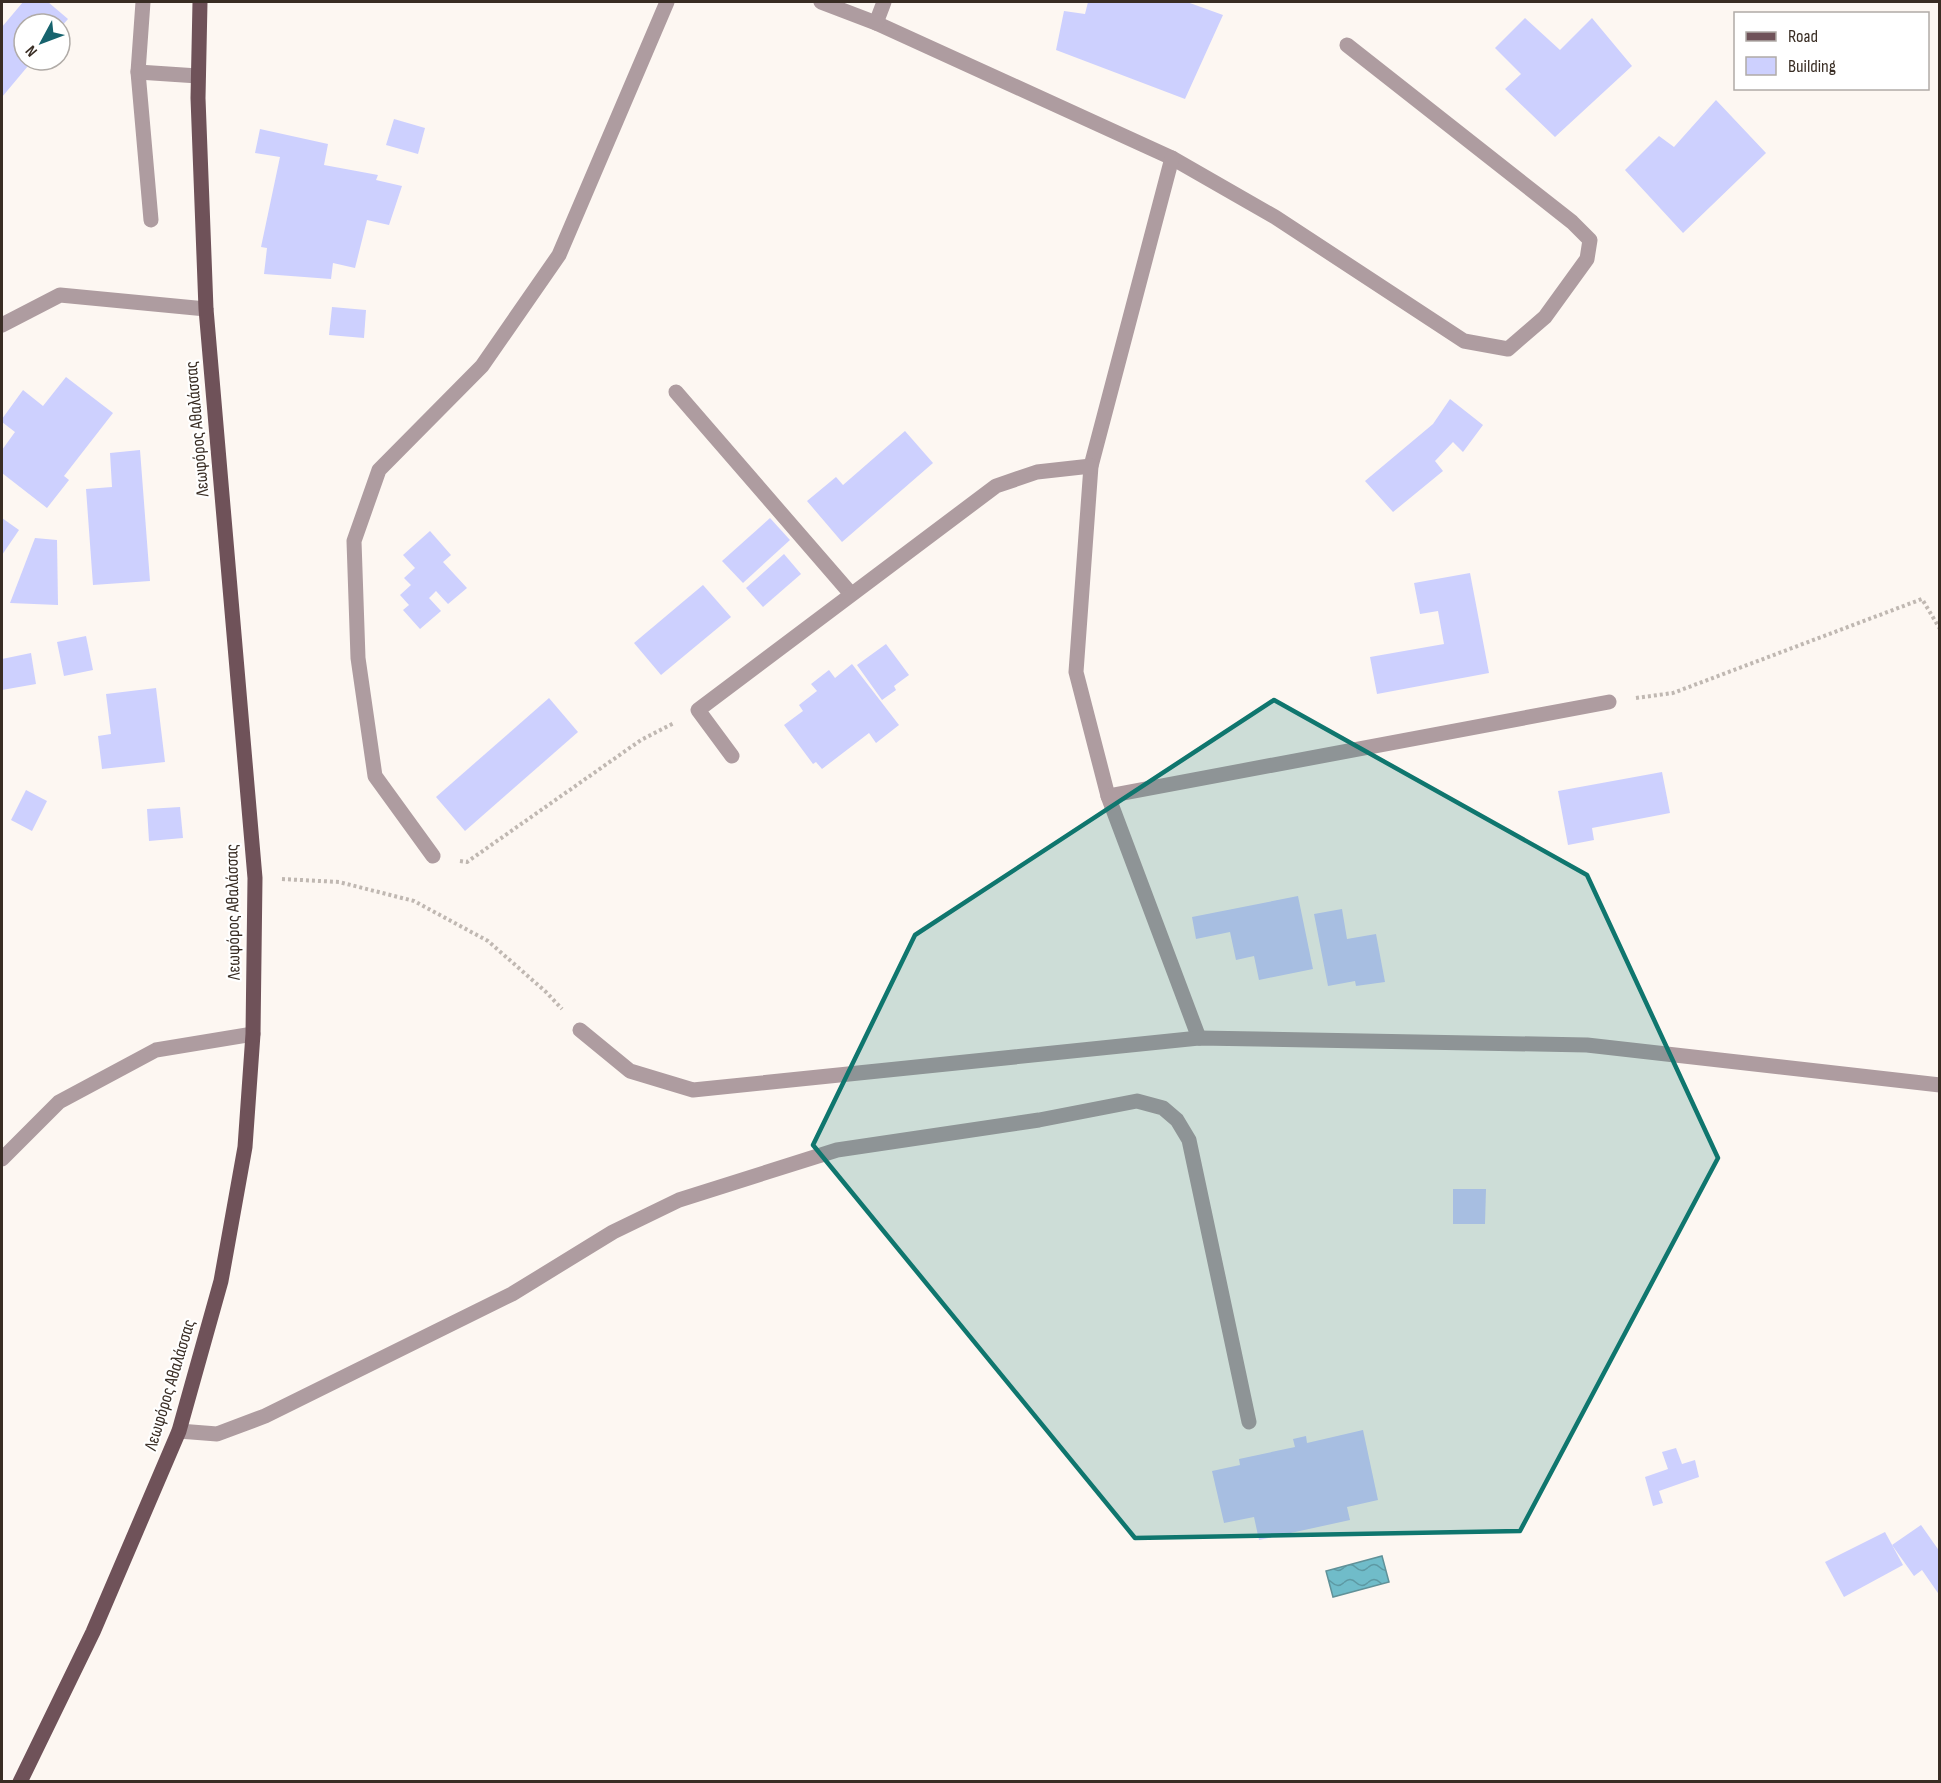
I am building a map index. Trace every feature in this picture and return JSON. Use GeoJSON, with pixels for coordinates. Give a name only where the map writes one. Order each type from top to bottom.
{"type":"FeatureCollection","features":[{"type":"Feature","properties":{"kind":"main road","name":"Λεωφόρος Αθαλάσσας"},"geometry":{"type":"LineString","coordinates":[[20,1782],[93,1632],[179,1431],[221,1281],[245,1147],[253,1034],[255,878],[206,309],[198,76],[200,2]]}},
{"type":"Feature","properties":{"kind":"street"},"geometry":{"type":"LineString","coordinates":[[143,2],[138,72],[151,220]]}},
{"type":"Feature","properties":{"kind":"street"},"geometry":{"type":"LineString","coordinates":[[434,856],[375,776],[358,657],[354,541],[379,470],[482,366],[559,255],[667,2]]}},
{"type":"Feature","properties":{"kind":"street"},"geometry":{"type":"LineString","coordinates":[[821,2],[876,23],[1172,158],[1275,217],[1464,340],[1508,349],[1545,318],[1587,259],[1590,240],[1572,222],[1347,45]]}},
{"type":"Feature","properties":{"kind":"street"},"geometry":{"type":"LineString","coordinates":[[876,23],[884,2]]}},
{"type":"Feature","properties":{"kind":"street"},"geometry":{"type":"LineString","coordinates":[[138,72],[198,76]]}},
{"type":"Feature","properties":{"kind":"street"},"geometry":{"type":"LineString","coordinates":[[1172,158],[1091,466],[1076,672],[1108,796],[1199,1038]]}},
{"type":"Feature","properties":{"kind":"street"},"geometry":{"type":"LineString","coordinates":[[2,325],[60,295],[206,309]]}},
{"type":"Feature","properties":{"kind":"street"},"geometry":{"type":"LineString","coordinates":[[676,392],[851,594]]}},
{"type":"Feature","properties":{"kind":"street"},"geometry":{"type":"LineString","coordinates":[[732,756],[698,710],[996,486],[1037,471],[1091,466]]}},
{"type":"Feature","properties":{"kind":"street"},"geometry":{"type":"LineString","coordinates":[[1108,796],[1609,702]]}},
{"type":"Feature","properties":{"kind":"street"},"geometry":{"type":"LineString","coordinates":[[580,1030],[630,1071],[693,1090],[1199,1038],[1587,1045],[1940,1084]]}},
{"type":"Feature","properties":{"kind":"street"},"geometry":{"type":"LineString","coordinates":[[2,1159],[59,1102],[156,1050],[253,1034]]}},
{"type":"Feature","properties":{"kind":"street"},"geometry":{"type":"LineString","coordinates":[[179,1431],[217,1434],[266,1416],[513,1294],[613,1232],[679,1200],[837,1150],[1039,1120],[1137,1101],[1163,1108],[1177,1120],[1189,1140],[1249,1422]]}},
{"type":"Feature","properties":{"kind":"path"},"geometry":{"type":"LineString","coordinates":[[1609,702],[1673,693],[1922,599],[1940,629]]}},
{"type":"Feature","properties":{"kind":"path"},"geometry":{"type":"LineString","coordinates":[[434,856],[466,862],[641,740],[698,710]]}},
{"type":"Feature","properties":{"kind":"path"},"geometry":{"type":"LineString","coordinates":[[255,878],[339,882],[414,900],[488,940],[546,992],[580,1030]]}},
{"type":"Feature","properties":{"kind":"highlighted area"},"geometry":{"type":"Polygon","coordinates":[[[1274,700],[1587,875],[1718,1158],[1520,1531],[1135,1538],[813,1145],[915,935],[1274,700]]]}},
{"type":"Feature","properties":{"kind":"water"},"geometry":{"type":"Polygon","coordinates":[[[1382,1556],[1389,1582],[1333,1597],[1326,1571],[1382,1556]]]}},
{"type":"Feature","properties":{"kind":"building"},"geometry":{"type":"Polygon","coordinates":[[[23,2],[48,2],[60,12],[15,12],[23,2]]]}},
{"type":"Feature","properties":{"kind":"building"},"geometry":{"type":"Polygon","coordinates":[[[1088,2],[1187,2],[1223,15],[1185,99],[1056,50],[1064,11],[1085,14],[1088,2]]]}},
{"type":"Feature","properties":{"kind":"building"},"geometry":{"type":"Polygon","coordinates":[[[12,15],[12,72],[23,72],[2,97],[2,27],[12,15]]]}},
{"type":"Feature","properties":{"kind":"building"},"geometry":{"type":"Polygon","coordinates":[[[1525,18],[1560,50],[1592,18],[1632,66],[1555,137],[1505,89],[1521,74],[1495,48],[1525,18]]]}},
{"type":"Feature","properties":{"kind":"building"},"geometry":{"type":"Polygon","coordinates":[[[1716,100],[1766,153],[1683,233],[1625,170],[1659,136],[1674,147],[1716,100]]]}},
{"type":"Feature","properties":{"kind":"building"},"geometry":{"type":"Polygon","coordinates":[[[394,119],[425,128],[418,154],[386,145],[394,119]]]}},
{"type":"Feature","properties":{"kind":"building"},"geometry":{"type":"Polygon","coordinates":[[[260,129],[328,144],[324,165],[378,175],[376,180],[402,186],[389,225],[367,220],[355,268],[333,263],[331,279],[264,274],[267,248],[261,247],[280,157],[255,153],[260,129]]]}},
{"type":"Feature","properties":{"kind":"building"},"geometry":{"type":"Polygon","coordinates":[[[332,307],[366,310],[364,338],[329,335],[332,307]]]}},
{"type":"Feature","properties":{"kind":"building"},"geometry":{"type":"Polygon","coordinates":[[[66,377],[113,413],[64,476],[69,480],[47,508],[2,473],[2,450],[15,432],[2,422],[2,419],[23,390],[43,406],[66,377]]]}},
{"type":"Feature","properties":{"kind":"building"},"geometry":{"type":"Polygon","coordinates":[[[1450,399],[1483,425],[1463,452],[1453,442],[1435,461],[1443,471],[1393,512],[1365,481],[1433,424],[1450,399]]]}},
{"type":"Feature","properties":{"kind":"building"},"geometry":{"type":"Polygon","coordinates":[[[905,431],[933,463],[842,542],[807,501],[836,477],[843,485],[905,431]]]}},
{"type":"Feature","properties":{"kind":"building"},"geometry":{"type":"Polygon","coordinates":[[[140,450],[150,581],[93,585],[86,489],[112,487],[110,453],[140,450]]]}},
{"type":"Feature","properties":{"kind":"building"},"geometry":{"type":"Polygon","coordinates":[[[2,518],[19,530],[2,555],[2,518]]]}},
{"type":"Feature","properties":{"kind":"building"},"geometry":{"type":"Polygon","coordinates":[[[770,518],[790,540],[743,583],[722,561],[770,518]]]}},
{"type":"Feature","properties":{"kind":"building"},"geometry":{"type":"Polygon","coordinates":[[[430,531],[451,555],[443,562],[467,588],[448,604],[436,591],[429,598],[441,611],[420,629],[403,610],[409,605],[400,595],[411,585],[404,578],[415,568],[403,555],[430,531]]]}},
{"type":"Feature","properties":{"kind":"building"},"geometry":{"type":"Polygon","coordinates":[[[35,538],[57,540],[58,605],[10,603],[35,538]]]}},
{"type":"Feature","properties":{"kind":"building"},"geometry":{"type":"Polygon","coordinates":[[[784,554],[801,574],[763,607],[746,588],[784,554]]]}},
{"type":"Feature","properties":{"kind":"building"},"geometry":{"type":"Polygon","coordinates":[[[1470,573],[1489,673],[1377,694],[1370,657],[1444,644],[1438,611],[1420,614],[1414,583],[1470,573]]]}},
{"type":"Feature","properties":{"kind":"building"},"geometry":{"type":"Polygon","coordinates":[[[703,585],[731,617],[661,675],[634,643],[703,585]]]}},
{"type":"Feature","properties":{"kind":"building"},"geometry":{"type":"Polygon","coordinates":[[[86,636],[93,670],[64,676],[57,642],[86,636]]]}},
{"type":"Feature","properties":{"kind":"building"},"geometry":{"type":"Polygon","coordinates":[[[886,644],[909,675],[894,686],[896,690],[882,700],[857,665],[886,644]]]}},
{"type":"Feature","properties":{"kind":"building"},"geometry":{"type":"Polygon","coordinates":[[[31,653],[36,684],[2,690],[2,659],[31,653]]]}},
{"type":"Feature","properties":{"kind":"building"},"geometry":{"type":"Polygon","coordinates":[[[852,664],[899,725],[876,743],[869,733],[822,769],[816,762],[813,764],[784,725],[803,711],[799,705],[817,691],[811,684],[829,670],[835,678],[852,664]]]}},
{"type":"Feature","properties":{"kind":"building"},"geometry":{"type":"Polygon","coordinates":[[[156,688],[165,762],[102,769],[98,736],[111,734],[106,694],[156,688]]]}},
{"type":"Feature","properties":{"kind":"building"},"geometry":{"type":"Polygon","coordinates":[[[549,698],[578,732],[465,831],[436,797],[549,698]]]}},
{"type":"Feature","properties":{"kind":"building"},"geometry":{"type":"Polygon","coordinates":[[[1662,772],[1670,813],[1592,828],[1594,840],[1568,845],[1558,791],[1662,772]]]}},
{"type":"Feature","properties":{"kind":"building"},"geometry":{"type":"Polygon","coordinates":[[[26,790],[47,801],[32,831],[11,820],[26,790]]]}},
{"type":"Feature","properties":{"kind":"building"},"geometry":{"type":"Polygon","coordinates":[[[180,807],[183,838],[149,841],[147,809],[180,807]]]}},
{"type":"Feature","properties":{"kind":"building"},"geometry":{"type":"Polygon","coordinates":[[[1298,896],[1313,969],[1259,980],[1254,956],[1236,960],[1230,932],[1196,939],[1192,917],[1298,896]]]}},
{"type":"Feature","properties":{"kind":"building"},"geometry":{"type":"Polygon","coordinates":[[[1342,909],[1347,939],[1376,934],[1385,982],[1356,986],[1355,981],[1328,986],[1314,914],[1342,909]]]}},
{"type":"Feature","properties":{"kind":"building"},"geometry":{"type":"Polygon","coordinates":[[[1453,1189],[1486,1189],[1485,1224],[1453,1224],[1453,1189]]]}},
{"type":"Feature","properties":{"kind":"building"},"geometry":{"type":"Polygon","coordinates":[[[1363,1430],[1378,1500],[1347,1507],[1350,1520],[1259,1540],[1254,1517],[1224,1523],[1212,1471],[1240,1465],[1239,1459],[1295,1447],[1293,1439],[1306,1436],[1307,1443],[1363,1430]]]}},
{"type":"Feature","properties":{"kind":"building"},"geometry":{"type":"Polygon","coordinates":[[[1676,1448],[1682,1464],[1695,1460],[1699,1477],[1659,1491],[1663,1503],[1653,1506],[1645,1477],[1668,1469],[1662,1452],[1676,1448]]]}},
{"type":"Feature","properties":{"kind":"building"},"geometry":{"type":"Polygon","coordinates":[[[1921,1525],[1940,1552],[1940,1596],[1922,1570],[1914,1576],[1892,1545],[1921,1525]]]}},
{"type":"Feature","properties":{"kind":"building"},"geometry":{"type":"Polygon","coordinates":[[[1885,1532],[1903,1565],[1844,1597],[1825,1562],[1885,1532]]]}}]}
